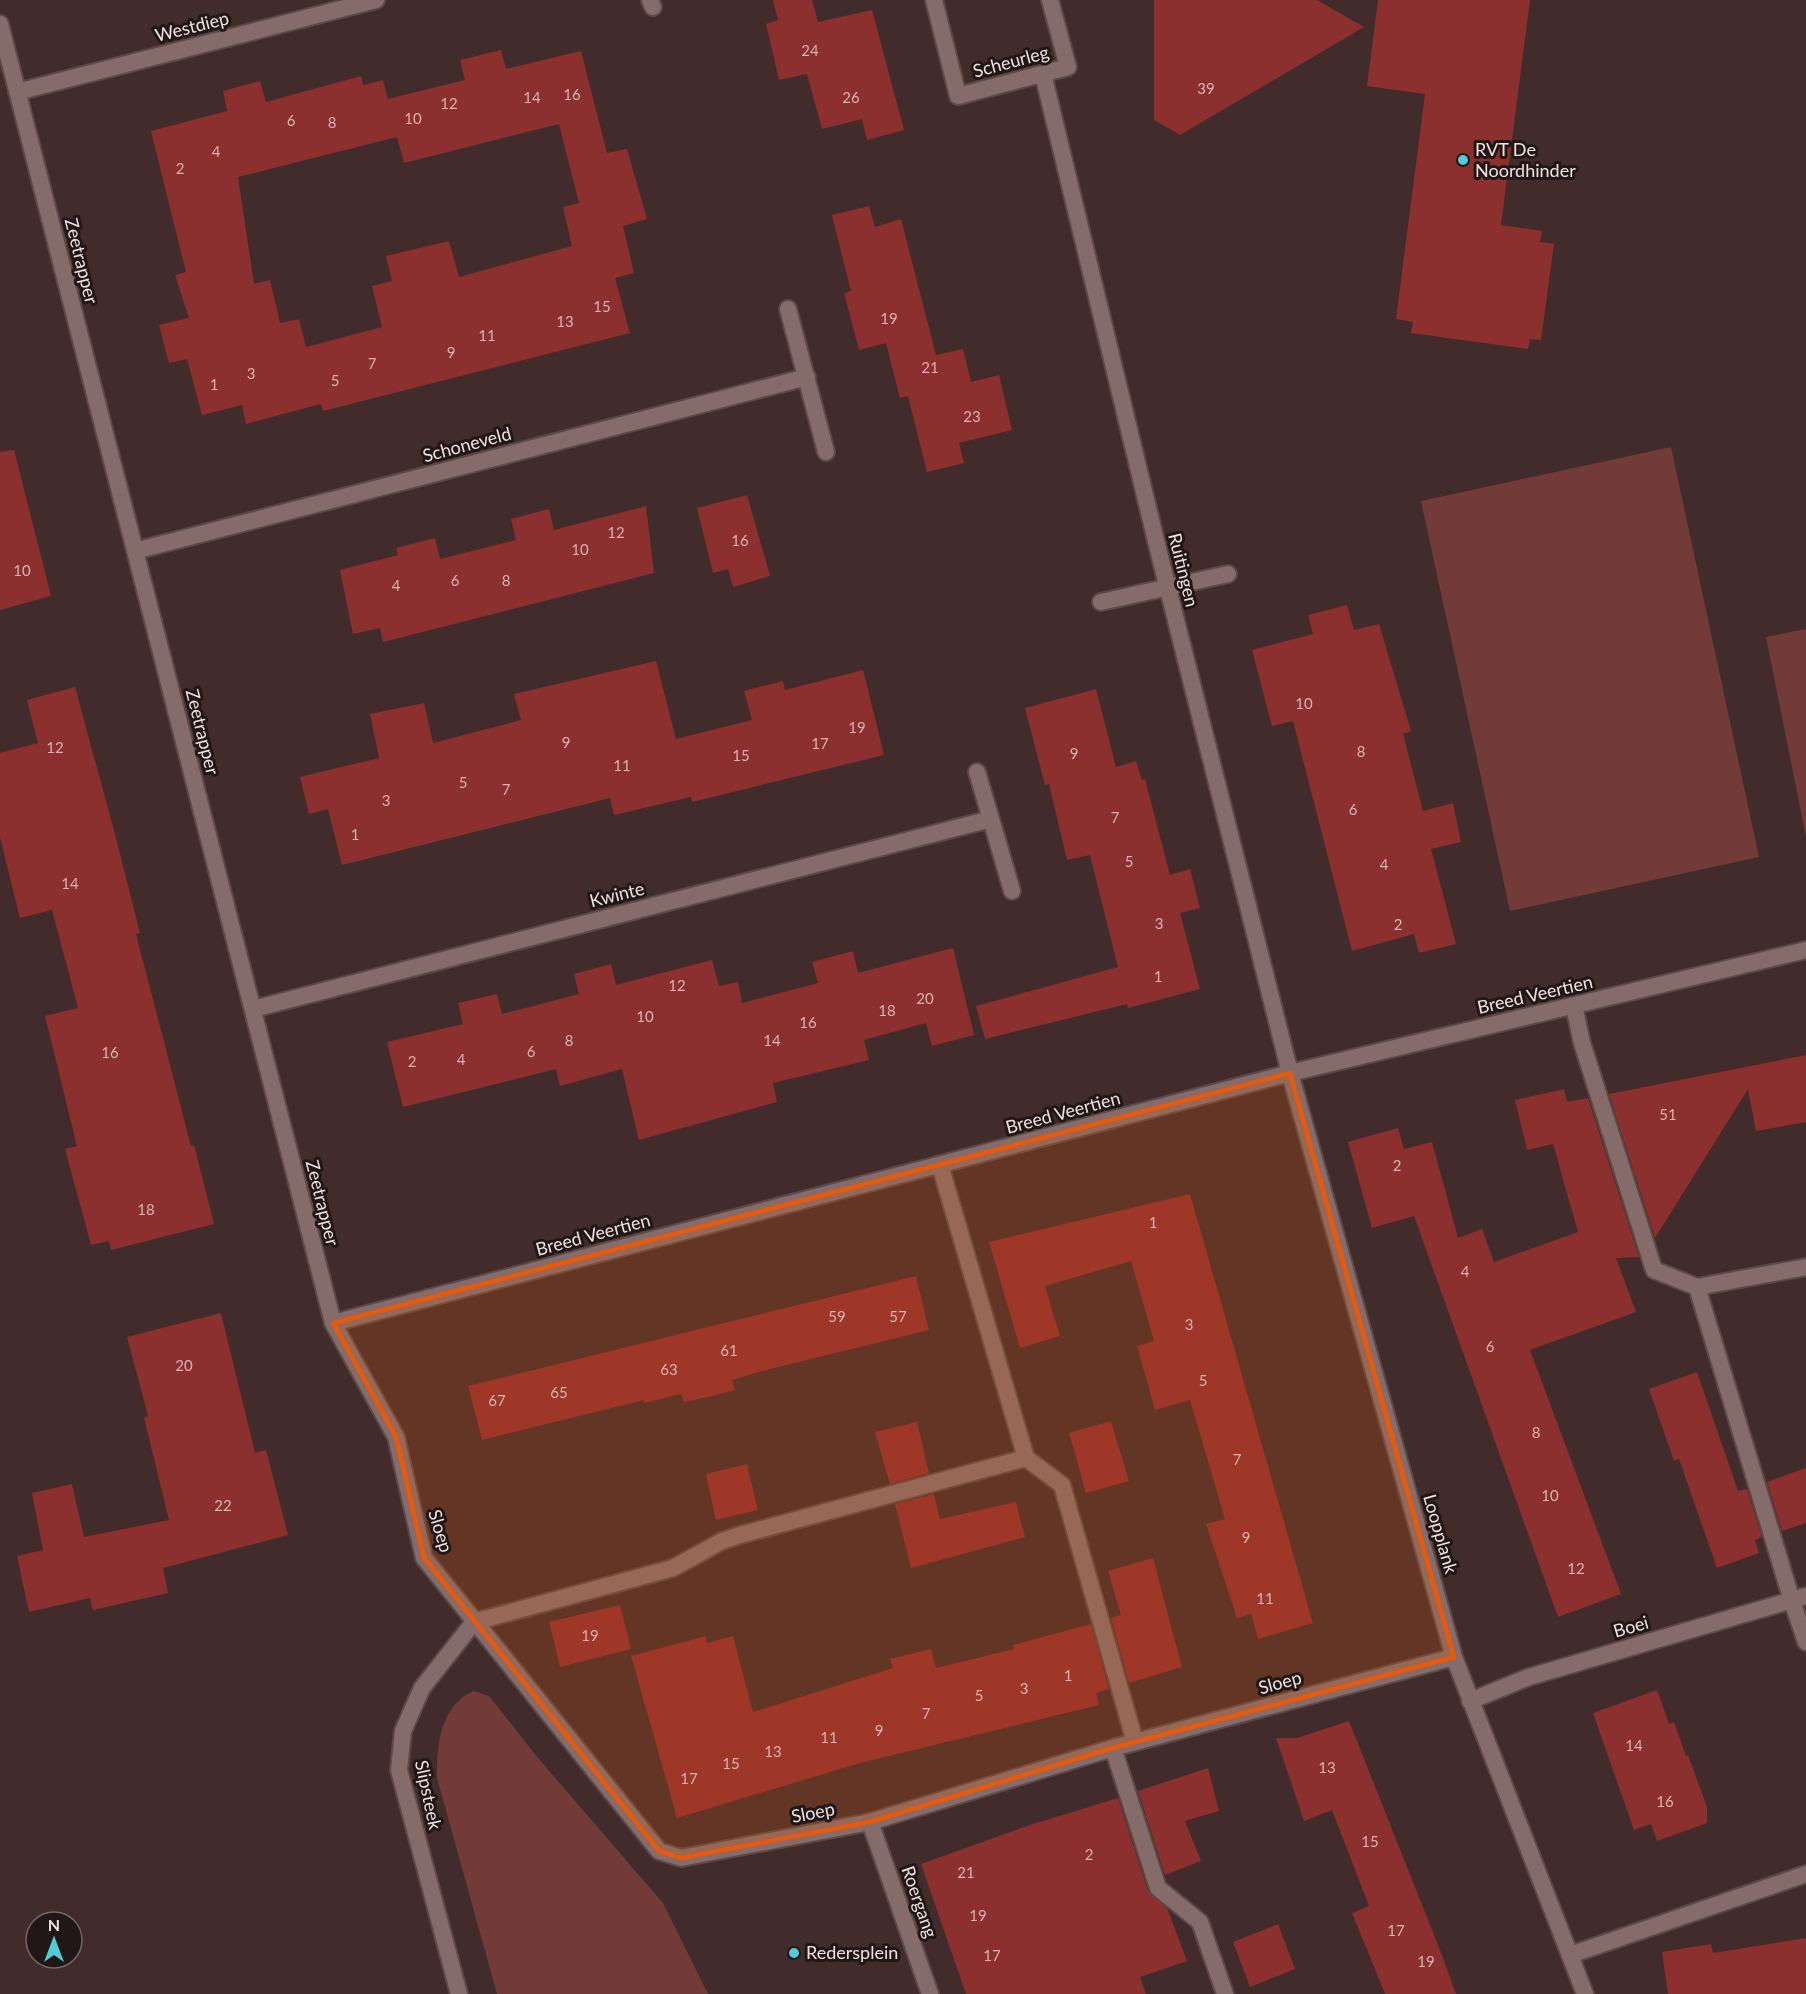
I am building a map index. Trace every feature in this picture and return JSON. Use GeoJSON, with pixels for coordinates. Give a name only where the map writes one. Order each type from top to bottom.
{"type":"FeatureCollection","features":[{"type":"Feature","properties":{"kind":"street","name":"Westdiep"},"geometry":{"type":"LineString","coordinates":[[17,92],[376,0]]}},
{"type":"Feature","properties":{"kind":"street","name":"Scheurleg"},"geometry":{"type":"LineString","coordinates":[[934,0],[958,96],[1068,68],[1050,0]]}},
{"type":"Feature","properties":{"kind":"street","name":"Zeetrapper"},"geometry":{"type":"LineString","coordinates":[[0,24],[333,1323],[396,1437]]}},
{"type":"Feature","properties":{"kind":"street","name":"Ruitingen"},"geometry":{"type":"LineString","coordinates":[[1042,74],[1155,541],[1290,1073]]}},
{"type":"Feature","properties":{"kind":"street"},"geometry":{"type":"LineString","coordinates":[[788,309],[826,452]]}},
{"type":"Feature","properties":{"kind":"street","name":"Schoneveld"},"geometry":{"type":"LineString","coordinates":[[135,551],[807,377]]}},
{"type":"Feature","properties":{"kind":"street"},"geometry":{"type":"LineString","coordinates":[[1101,602],[1228,574]]}},
{"type":"Feature","properties":{"kind":"street"},"geometry":{"type":"LineString","coordinates":[[977,772],[1012,891]]}},
{"type":"Feature","properties":{"kind":"street","name":"Kwinte"},"geometry":{"type":"LineString","coordinates":[[253,1009],[991,819]]}},
{"type":"Feature","properties":{"kind":"street","name":"Breed Veertien"},"geometry":{"type":"LineString","coordinates":[[333,1323],[1290,1073],[1806,950]]}},
{"type":"Feature","properties":{"kind":"street"},"geometry":{"type":"LineString","coordinates":[[1574,1006],[1582,1043],[1654,1270],[1697,1287],[1806,1267]]}},
{"type":"Feature","properties":{"kind":"street","name":"Loopplank"},"geometry":{"type":"LineString","coordinates":[[1290,1073],[1454,1658],[1585,1994]]}},
{"type":"Feature","properties":{"kind":"street"},"geometry":{"type":"LineString","coordinates":[[940,1165],[1026,1458],[1062,1485],[1135,1742]]}},
{"type":"Feature","properties":{"kind":"street"},"geometry":{"type":"LineString","coordinates":[[1697,1287],[1799,1598],[1806,1642]]}},
{"type":"Feature","properties":{"kind":"street","name":"Sloep"},"geometry":{"type":"LineString","coordinates":[[396,1437],[424,1558],[659,1851],[681,1858],[870,1822],[1113,1748],[1454,1658]]}},
{"type":"Feature","properties":{"kind":"street"},"geometry":{"type":"LineString","coordinates":[[474,1622],[673,1568],[722,1540],[1026,1458]]}},
{"type":"Feature","properties":{"kind":"street","name":"Boei"},"geometry":{"type":"LineString","coordinates":[[1470,1701],[1529,1677],[1799,1598]]}},
{"type":"Feature","properties":{"kind":"street","name":"Slipsteek"},"geometry":{"type":"LineString","coordinates":[[459,1994],[399,1770],[403,1731],[422,1688],[474,1622]]}},
{"type":"Feature","properties":{"kind":"street"},"geometry":{"type":"LineString","coordinates":[[1113,1748],[1158,1888],[1200,1922],[1225,1994]]}},
{"type":"Feature","properties":{"kind":"street","name":"Roergang"},"geometry":{"type":"LineString","coordinates":[[870,1822],[930,1994]]}},
{"type":"Feature","properties":{"kind":"street"},"geometry":{"type":"LineString","coordinates":[[1570,1955],[1806,1874]]}},
{"type":"Feature","properties":{"kind":"highlighted area"},"geometry":{"type":"Polygon","coordinates":[[[1290,1073],[1454,1657],[1113,1748],[870,1822],[681,1858],[659,1851],[424,1558],[396,1437],[333,1323],[1290,1073]]]}},
{"type":"Feature","properties":{"kind":"shaded area"},"geometry":{"type":"Polygon","coordinates":[[[1671,447],[1759,857],[1510,911],[1421,501],[1671,447]]]}},
{"type":"Feature","properties":{"kind":"shaded area"},"geometry":{"type":"Polygon","coordinates":[[[1806,629],[1806,837],[1766,637],[1806,629]]]}},
{"type":"Feature","properties":{"kind":"shaded area"},"geometry":{"type":"Polygon","coordinates":[[[474,1691],[489,1696],[538,1758],[663,1903],[708,1994],[497,1994],[437,1778],[438,1753],[443,1727],[454,1706],[474,1691]]]}},
{"type":"Feature","properties":{"kind":"building"},"geometry":{"type":"Polygon","coordinates":[[[773,0],[812,0],[818,22],[872,10],[904,130],[867,140],[862,119],[822,129],[807,74],[779,80],[766,24],[778,20],[773,0]]]}},
{"type":"Feature","properties":{"kind":"building"},"geometry":{"type":"Polygon","coordinates":[[[1154,0],[1317,0],[1364,27],[1180,135],[1154,120],[1154,0]]]}},
{"type":"Feature","properties":{"kind":"building","name":"RVT De Noordhinder"},"geometry":{"type":"Polygon","coordinates":[[[1378,0],[1530,0],[1501,225],[1542,231],[1540,242],[1554,244],[1541,340],[1530,339],[1528,349],[1411,333],[1413,322],[1396,319],[1425,94],[1367,86],[1378,0]]]}},
{"type":"Feature","properties":{"kind":"building"},"geometry":{"type":"Polygon","coordinates":[[[501,50],[506,69],[581,51],[607,153],[627,149],[647,219],[623,226],[634,273],[615,278],[630,333],[323,411],[321,404],[246,424],[242,405],[202,415],[187,359],[169,363],[159,325],[189,318],[175,275],[186,272],[151,131],[227,111],[223,91],[260,81],[266,102],[361,76],[363,85],[383,80],[388,99],[465,80],[460,60],[501,50]],[[559,124],[404,163],[397,137],[238,177],[254,284],[270,280],[280,323],[299,319],[306,347],[382,327],[372,286],[392,281],[386,256],[449,241],[459,277],[572,246],[563,207],[579,203],[559,124]]]}},
{"type":"Feature","properties":{"kind":"building"},"geometry":{"type":"Polygon","coordinates":[[[869,206],[875,227],[901,219],[936,355],[963,349],[971,382],[999,375],[1012,430],[959,443],[964,463],[927,472],[908,396],[900,398],[886,343],[859,350],[844,293],[851,291],[832,215],[869,206]]]}},
{"type":"Feature","properties":{"kind":"building"},"geometry":{"type":"Polygon","coordinates":[[[14,450],[51,596],[0,610],[0,452],[14,450]]]}},
{"type":"Feature","properties":{"kind":"building"},"geometry":{"type":"Polygon","coordinates":[[[747,495],[770,576],[733,587],[728,569],[713,573],[697,508],[747,495]]]}},
{"type":"Feature","properties":{"kind":"building"},"geometry":{"type":"Polygon","coordinates":[[[646,506],[654,573],[383,642],[380,628],[353,634],[340,570],[398,555],[396,548],[435,538],[440,559],[516,540],[511,519],[549,509],[554,530],[646,506]]]}},
{"type":"Feature","properties":{"kind":"building"},"geometry":{"type":"Polygon","coordinates":[[[1347,605],[1354,630],[1379,624],[1411,731],[1403,734],[1423,811],[1453,803],[1461,842],[1431,849],[1456,944],[1419,953],[1414,934],[1352,951],[1293,721],[1272,726],[1252,650],[1313,634],[1308,615],[1347,605]]]}},
{"type":"Feature","properties":{"kind":"building"},"geometry":{"type":"Polygon","coordinates":[[[656,661],[676,739],[752,720],[744,691],[783,681],[785,690],[863,670],[884,755],[692,802],[691,797],[614,815],[610,798],[342,865],[328,809],[309,814],[300,777],[379,758],[370,714],[424,703],[433,743],[521,720],[514,694],[656,661]]]}},
{"type":"Feature","properties":{"kind":"building"},"geometry":{"type":"Polygon","coordinates":[[[75,687],[140,933],[136,934],[191,1146],[194,1145],[214,1224],[111,1250],[109,1241],[91,1245],[65,1149],[77,1146],[45,1016],[78,1008],[52,910],[20,918],[0,837],[0,753],[38,743],[27,700],[75,687]]]}},
{"type":"Feature","properties":{"kind":"building"},"geometry":{"type":"Polygon","coordinates":[[[1096,689],[1116,767],[1136,761],[1142,780],[1145,779],[1170,875],[1190,869],[1200,908],[1180,913],[1200,989],[1128,1008],[1127,1004],[985,1039],[976,1006],[1118,967],[1090,855],[1067,860],[1049,784],[1045,785],[1025,708],[1096,689]]]}},
{"type":"Feature","properties":{"kind":"building"},"geometry":{"type":"Polygon","coordinates":[[[953,948],[974,1035],[932,1046],[926,1023],[864,1040],[869,1060],[773,1083],[777,1102],[639,1140],[622,1069],[560,1086],[556,1069],[403,1107],[387,1042],[463,1024],[458,1003],[497,994],[502,1014],[579,994],[574,974],[611,964],[616,985],[712,960],[719,986],[738,982],[742,1003],[818,983],[812,962],[853,951],[858,973],[953,948]]]}},
{"type":"Feature","properties":{"kind":"building"},"geometry":{"type":"Polygon","coordinates":[[[1806,1055],[1806,1122],[1756,1131],[1748,1089],[1655,1238],[1609,1094],[1806,1055]]]}},
{"type":"Feature","properties":{"kind":"building"},"geometry":{"type":"Polygon","coordinates":[[[1564,1089],[1567,1102],[1588,1098],[1639,1257],[1616,1258],[1636,1312],[1530,1350],[1621,1594],[1558,1617],[1414,1216],[1372,1228],[1348,1142],[1398,1128],[1404,1149],[1432,1142],[1458,1238],[1482,1229],[1494,1262],[1578,1232],[1553,1144],[1527,1150],[1515,1100],[1564,1089]]]}},
{"type":"Feature","properties":{"kind":"building"},"geometry":{"type":"Polygon","coordinates":[[[1190,1194],[1313,1623],[1258,1639],[1251,1614],[1237,1618],[1206,1524],[1225,1519],[1190,1400],[1155,1410],[1137,1346],[1154,1341],[1131,1261],[1045,1286],[1060,1336],[1020,1348],[989,1242],[1190,1194]]]}},
{"type":"Feature","properties":{"kind":"building"},"geometry":{"type":"Polygon","coordinates":[[[916,1276],[929,1330],[732,1380],[735,1390],[708,1397],[684,1402],[681,1394],[644,1403],[644,1400],[482,1440],[468,1386],[916,1276]]]}},
{"type":"Feature","properties":{"kind":"building"},"geometry":{"type":"Polygon","coordinates":[[[221,1313],[255,1453],[266,1450],[288,1535],[163,1568],[168,1593],[93,1610],[90,1598],[29,1612],[17,1556],[43,1550],[32,1493],[72,1484],[84,1537],[169,1520],[144,1418],[148,1416],[127,1337],[221,1313]]]}},
{"type":"Feature","properties":{"kind":"building"},"geometry":{"type":"Polygon","coordinates":[[[1697,1372],[1738,1491],[1747,1489],[1762,1537],[1755,1540],[1759,1553],[1717,1568],[1679,1459],[1674,1461],[1649,1389],[1697,1372]]]}},
{"type":"Feature","properties":{"kind":"building"},"geometry":{"type":"Polygon","coordinates":[[[1111,1421],[1129,1481],[1086,1493],[1069,1433],[1111,1421]]]}},
{"type":"Feature","properties":{"kind":"building"},"geometry":{"type":"Polygon","coordinates":[[[917,1422],[929,1473],[890,1484],[875,1432],[917,1422]]]}},
{"type":"Feature","properties":{"kind":"building"},"geometry":{"type":"Polygon","coordinates":[[[747,1464],[758,1510],[716,1520],[706,1474],[747,1464]]]}},
{"type":"Feature","properties":{"kind":"building"},"geometry":{"type":"Polygon","coordinates":[[[1806,1468],[1806,1523],[1782,1531],[1767,1482],[1806,1468]]]}},
{"type":"Feature","properties":{"kind":"building"},"geometry":{"type":"Polygon","coordinates":[[[934,1494],[940,1519],[1016,1502],[1025,1537],[911,1568],[895,1504],[934,1494]]]}},
{"type":"Feature","properties":{"kind":"building"},"geometry":{"type":"Polygon","coordinates":[[[1153,1558],[1182,1667],[1129,1683],[1111,1618],[1121,1615],[1108,1571],[1153,1558]]]}},
{"type":"Feature","properties":{"kind":"building"},"geometry":{"type":"Polygon","coordinates":[[[620,1605],[631,1649],[560,1667],[549,1622],[620,1605]]]}},
{"type":"Feature","properties":{"kind":"building"},"geometry":{"type":"Polygon","coordinates":[[[1091,1624],[1109,1689],[1096,1693],[1099,1705],[860,1763],[677,1818],[631,1656],[706,1636],[707,1643],[733,1636],[753,1712],[893,1668],[890,1659],[931,1649],[936,1668],[1014,1649],[1013,1645],[1091,1624]]]}},
{"type":"Feature","properties":{"kind":"building"},"geometry":{"type":"Polygon","coordinates":[[[1657,1690],[1669,1724],[1674,1722],[1686,1756],[1688,1755],[1707,1807],[1707,1823],[1657,1841],[1651,1824],[1634,1830],[1593,1713],[1657,1690]]]}},
{"type":"Feature","properties":{"kind":"building"},"geometry":{"type":"Polygon","coordinates":[[[1349,1721],[1456,1994],[1385,1994],[1352,1913],[1369,1906],[1332,1810],[1304,1821],[1276,1738],[1297,1738],[1349,1721]]]}},
{"type":"Feature","properties":{"kind":"building"},"geometry":{"type":"Polygon","coordinates":[[[1208,1768],[1219,1811],[1185,1821],[1201,1861],[1165,1875],[1138,1791],[1208,1768]]]}},
{"type":"Feature","properties":{"kind":"building"},"geometry":{"type":"Polygon","coordinates":[[[1118,1798],[1148,1891],[1167,1908],[1187,1961],[1140,1977],[1146,1994],[966,1994],[921,1864],[1033,1824],[1118,1798]]]}},
{"type":"Feature","properties":{"kind":"building"},"geometry":{"type":"Polygon","coordinates":[[[1278,1924],[1295,1969],[1250,1987],[1233,1942],[1278,1924]]]}},
{"type":"Feature","properties":{"kind":"building"},"geometry":{"type":"Polygon","coordinates":[[[1806,1938],[1806,1994],[1668,1994],[1662,1952],[1711,1944],[1713,1953],[1806,1938]]]}},
{"type":"Feature","properties":{"kind":"place","name":"RVT De Noordhinder"},"geometry":{"type":"Point","coordinates":[1463,160]}},
{"type":"Feature","properties":{"kind":"place","name":"Redersplein"},"geometry":{"type":"Point","coordinates":[794,1953]}}]}
